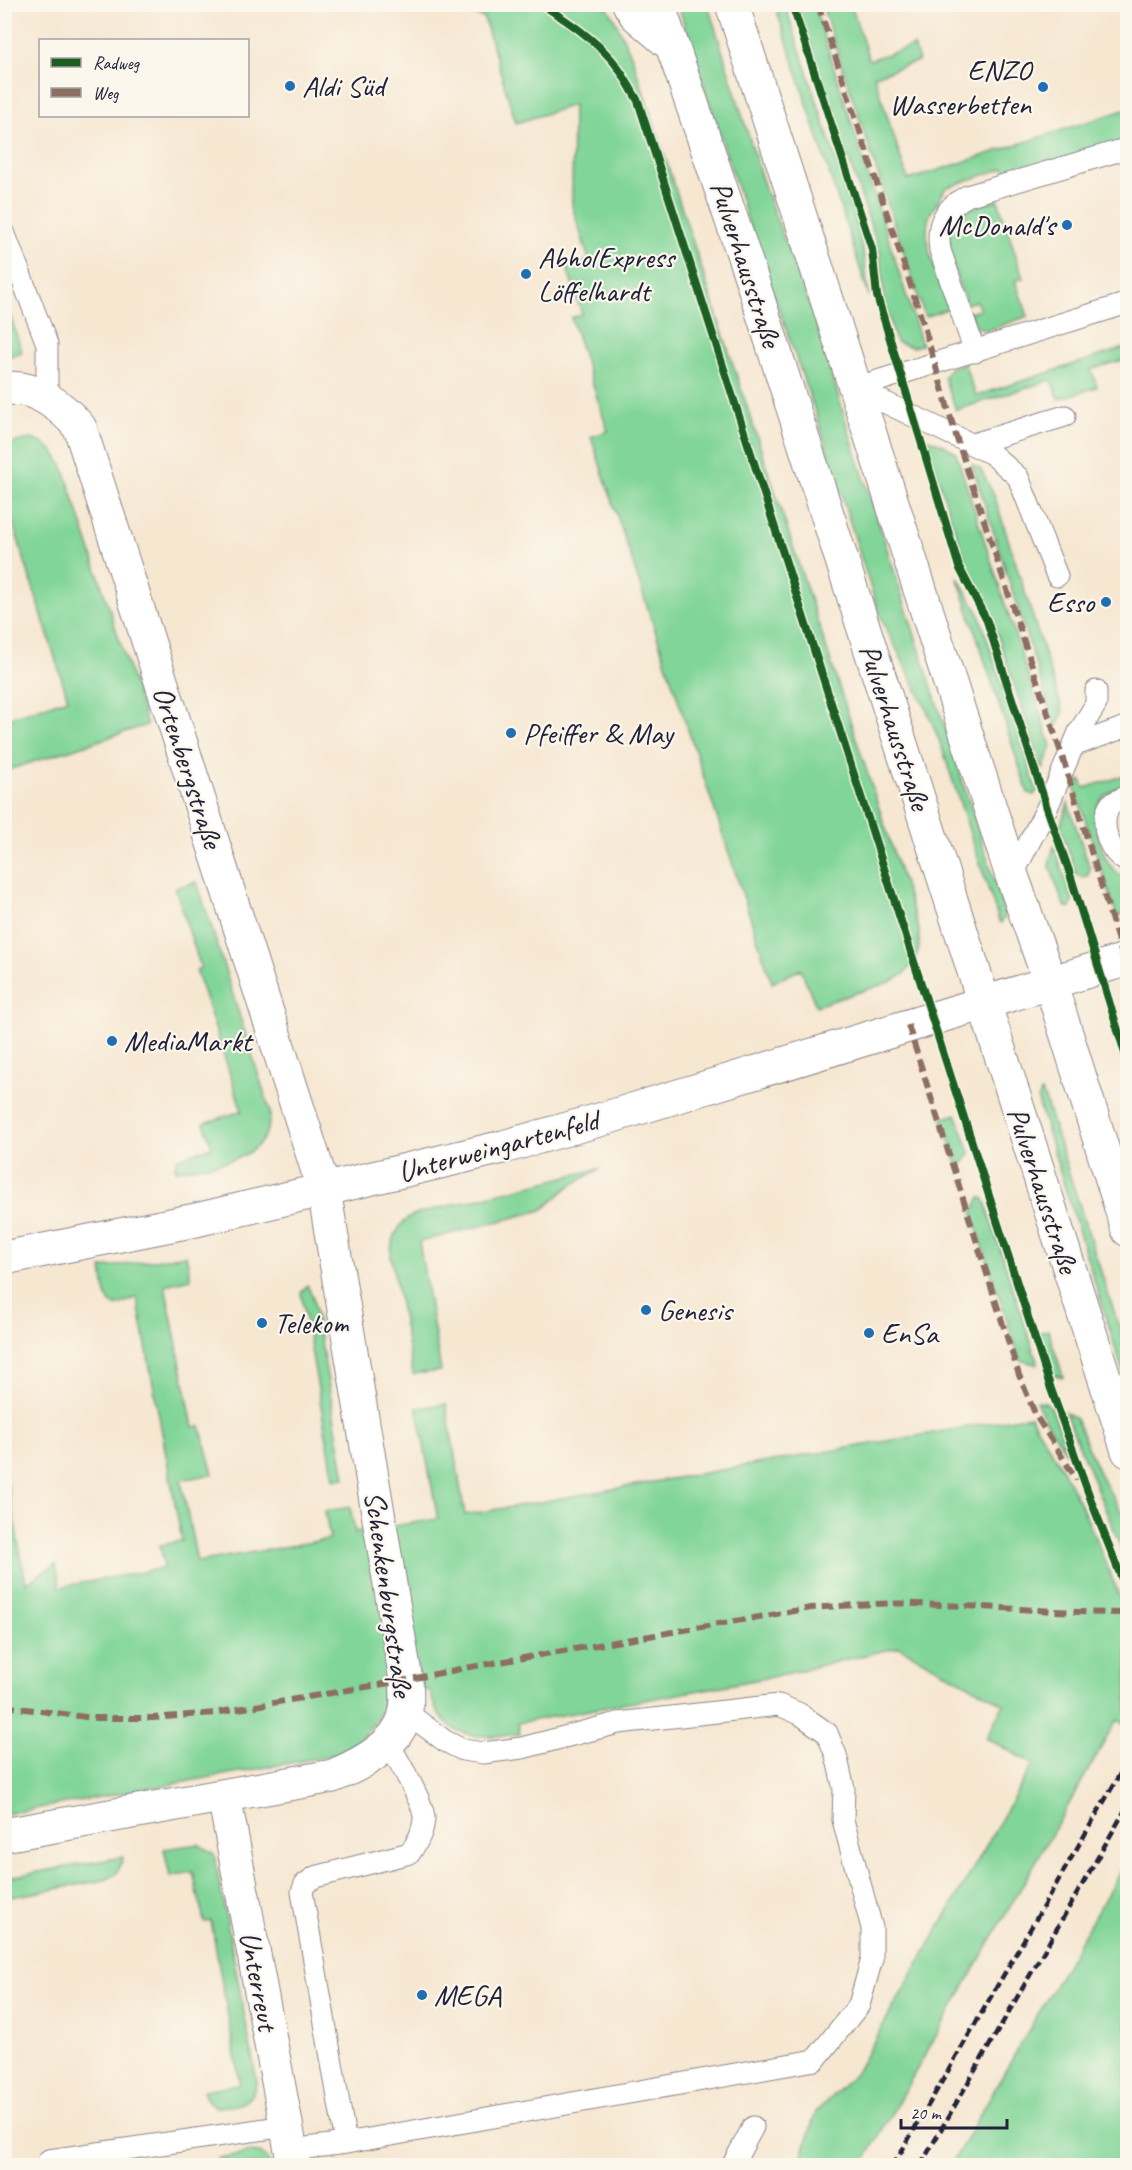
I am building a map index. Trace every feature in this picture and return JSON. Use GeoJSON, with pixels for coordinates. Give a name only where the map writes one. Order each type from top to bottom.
{"type":"FeatureCollection","features":[{"type":"Feature","properties":{"kind":"main road"},"geometry":{"type":"LineString","coordinates":[[629,4],[636,15],[671,45]]}},
{"type":"Feature","properties":{"kind":"main road","name":"Pulverhausstraße"},"geometry":{"type":"LineString","coordinates":[[658,4],[749,271],[1128,1450]]}},
{"type":"Feature","properties":{"kind":"main road"},"geometry":{"type":"LineString","coordinates":[[732,4],[1012,876],[1050,981],[1128,1230]]}},
{"type":"Feature","properties":{"kind":"main road","name":"Ortenbergstraße"},"geometry":{"type":"LineString","coordinates":[[4,389],[28,391],[47,398],[66,411],[80,428],[324,1190]]}},
{"type":"Feature","properties":{"kind":"main road","name":"Unterweingartenfeld"},"geometry":{"type":"LineString","coordinates":[[4,1258],[196,1220],[503,1147],[1128,959]]}},
{"type":"Feature","properties":{"kind":"main road","name":"Schenkenburgstraße"},"geometry":{"type":"LineString","coordinates":[[4,1836],[333,1776],[361,1764],[379,1751],[397,1732],[404,1719],[407,1704],[406,1680],[324,1190]]}},
{"type":"Feature","properties":{"kind":"main road","name":"Unterreut"},"geometry":{"type":"LineString","coordinates":[[224,1796],[290,2147]]}},
{"type":"Feature","properties":{"kind":"lane"},"geometry":{"type":"LineString","coordinates":[[975,352],[940,250],[938,234],[944,216],[954,203],[967,196],[1128,148]]}},
{"type":"Feature","properties":{"kind":"lane"},"geometry":{"type":"LineString","coordinates":[[4,232],[47,344],[47,398]]}},
{"type":"Feature","properties":{"kind":"lane"},"geometry":{"type":"LineString","coordinates":[[855,388],[1128,303]]}},
{"type":"Feature","properties":{"kind":"lane"},"geometry":{"type":"LineString","coordinates":[[855,388],[992,454],[1018,477],[1058,576]]}},
{"type":"Feature","properties":{"kind":"lane"},"geometry":{"type":"LineString","coordinates":[[973,444],[1065,416]]}},
{"type":"Feature","properties":{"kind":"lane"},"geometry":{"type":"LineString","coordinates":[[1012,876],[1047,808],[1079,732],[1096,704],[1096,690]]}},
{"type":"Feature","properties":{"kind":"lane"},"geometry":{"type":"LineString","coordinates":[[1073,746],[1128,726]]}},
{"type":"Feature","properties":{"kind":"lane"},"geometry":{"type":"LineString","coordinates":[[1128,795],[1111,804],[1104,824],[1114,852],[1128,862]]}},
{"type":"Feature","properties":{"kind":"lane"},"geometry":{"type":"LineString","coordinates":[[49,2160],[346,2142],[815,2060],[859,2005],[872,1959],[872,1928],[843,1820],[844,1789],[836,1755],[827,1733],[800,1714],[779,1705],[618,1723],[522,1748],[483,1753],[464,1750],[445,1741],[406,1712]]}},
{"type":"Feature","properties":{"kind":"lane"},"geometry":{"type":"LineString","coordinates":[[346,2142],[302,1892],[305,1884],[315,1877],[410,1853],[421,1836],[424,1816],[415,1792],[387,1742]]}},
{"type":"Feature","properties":{"kind":"lane"},"geometry":{"type":"LineString","coordinates":[[732,2166],[753,2127]]}},
{"type":"Feature","properties":{"kind":"green space"},"geometry":{"type":"Polygon","coordinates":[[[446,5],[605,5],[613,16],[632,57],[919,930],[919,948],[913,964],[903,975],[890,982],[816,1006],[801,969],[772,983],[591,437],[608,431],[571,318],[582,314],[567,268],[589,260],[572,206],[573,105],[516,123],[484,18],[446,5]]]}},
{"type":"Feature","properties":{"kind":"green space"},"geometry":{"type":"Polygon","coordinates":[[[678,5],[708,5],[765,189],[816,323],[849,432],[1003,907],[1005,917],[1001,923],[941,745],[926,708],[883,622],[873,595],[816,414],[753,236],[678,5]]]}},
{"type":"Feature","properties":{"kind":"green space"},"geometry":{"type":"Polygon","coordinates":[[[775,5],[785,5],[853,211],[863,251],[869,296],[775,5]]]}},
{"type":"Feature","properties":{"kind":"green space"},"geometry":{"type":"Polygon","coordinates":[[[797,5],[814,5],[922,345],[912,347],[896,342],[885,304],[880,253],[797,5]]]}},
{"type":"Feature","properties":{"kind":"green space"},"geometry":{"type":"Polygon","coordinates":[[[822,5],[851,5],[869,60],[914,46],[919,61],[874,76],[908,180],[1127,109],[1127,141],[1013,177],[1004,168],[945,188],[931,212],[927,234],[932,260],[949,308],[925,317],[822,5]]]}},
{"type":"Feature","properties":{"kind":"green space"},"geometry":{"type":"Polygon","coordinates":[[[998,200],[1023,278],[1015,281],[1028,316],[986,331],[977,327],[969,313],[980,310],[976,301],[966,304],[953,267],[949,241],[951,229],[957,219],[967,210],[998,200]]]}},
{"type":"Feature","properties":{"kind":"green space"},"geometry":{"type":"Polygon","coordinates":[[[5,300],[22,352],[4,358],[5,300]]]}},
{"type":"Feature","properties":{"kind":"green space"},"geometry":{"type":"Polygon","coordinates":[[[1127,347],[1127,359],[1091,369],[1097,387],[1059,399],[1051,380],[956,410],[944,377],[950,368],[964,363],[976,396],[1127,347]]]}},
{"type":"Feature","properties":{"kind":"green space"},"geometry":{"type":"Polygon","coordinates":[[[925,438],[942,444],[956,453],[1051,746],[1043,770],[992,619],[966,563],[925,438]]]}},
{"type":"Feature","properties":{"kind":"green space"},"geometry":{"type":"Polygon","coordinates":[[[31,439],[43,443],[51,450],[64,469],[147,725],[5,771],[5,719],[68,699],[11,517],[5,518],[5,444],[31,439]]]}},
{"type":"Feature","properties":{"kind":"green space"},"geometry":{"type":"Polygon","coordinates":[[[972,464],[981,470],[994,495],[1063,712],[1056,729],[972,464]]]}},
{"type":"Feature","properties":{"kind":"green space"},"geometry":{"type":"Polygon","coordinates":[[[957,576],[979,614],[1037,791],[1034,795],[1028,793],[957,576]]]}},
{"type":"Feature","properties":{"kind":"green space"},"geometry":{"type":"Polygon","coordinates":[[[1127,775],[1127,784],[1106,795],[1100,801],[1096,811],[1099,835],[1106,859],[1115,871],[1127,878],[1127,913],[1117,916],[1073,783],[1081,780],[1084,788],[1127,775]]]}},
{"type":"Feature","properties":{"kind":"green space"},"geometry":{"type":"Polygon","coordinates":[[[1068,803],[1090,869],[1088,875],[1083,878],[1077,875],[1060,827],[1068,803]]]}},
{"type":"Feature","properties":{"kind":"green space"},"geometry":{"type":"Polygon","coordinates":[[[1054,846],[1073,901],[1070,908],[1063,903],[1049,864],[1054,846]]]}},
{"type":"Feature","properties":{"kind":"green space"},"geometry":{"type":"Polygon","coordinates":[[[197,882],[270,1111],[268,1128],[261,1142],[251,1151],[223,1162],[176,1170],[175,1165],[178,1158],[212,1147],[204,1123],[242,1111],[196,970],[201,968],[175,888],[197,882]]]}},
{"type":"Feature","properties":{"kind":"green space"},"geometry":{"type":"Polygon","coordinates":[[[1041,1092],[1127,1347],[1127,1385],[1038,1101],[1041,1092]]]}},
{"type":"Feature","properties":{"kind":"green space"},"geometry":{"type":"Polygon","coordinates":[[[956,1114],[970,1153],[959,1169],[942,1119],[956,1114]]]}},
{"type":"Feature","properties":{"kind":"green space"},"geometry":{"type":"Polygon","coordinates":[[[601,1168],[568,1187],[542,1210],[419,1242],[441,1371],[413,1374],[391,1257],[394,1237],[401,1225],[416,1214],[601,1168]]]}},
{"type":"Feature","properties":{"kind":"green space"},"geometry":{"type":"Polygon","coordinates":[[[980,1197],[984,1199],[1038,1365],[1020,1360],[974,1219],[973,1212],[980,1197]]]}},
{"type":"Feature","properties":{"kind":"green space"},"geometry":{"type":"Polygon","coordinates":[[[186,1255],[191,1279],[165,1285],[193,1427],[200,1426],[213,1474],[181,1480],[197,1562],[330,1539],[325,1511],[350,1507],[355,1532],[438,1519],[417,1408],[446,1404],[465,1515],[1030,1416],[1062,1468],[1082,1507],[1117,1590],[1127,1621],[1127,1726],[1117,1720],[862,2165],[799,2165],[816,2112],[855,2074],[1033,1764],[986,1738],[1004,1704],[899,1647],[772,1677],[518,1723],[520,1734],[509,1735],[475,1736],[455,1729],[438,1713],[429,1690],[384,1692],[380,1712],[369,1730],[353,1744],[335,1755],[5,1814],[4,1599],[9,1598],[4,1575],[4,1467],[26,1583],[56,1564],[60,1587],[164,1568],[160,1545],[182,1541],[137,1297],[118,1305],[109,1302],[102,1268],[186,1255]]]}},
{"type":"Feature","properties":{"kind":"green space"},"geometry":{"type":"Polygon","coordinates":[[[307,1285],[313,1297],[345,1478],[334,1479],[301,1293],[307,1285]]]}},
{"type":"Feature","properties":{"kind":"green space"},"geometry":{"type":"Polygon","coordinates":[[[1048,1330],[1063,1377],[1052,1374],[1049,1369],[1038,1333],[1048,1330]]]}},
{"type":"Feature","properties":{"kind":"green space"},"geometry":{"type":"Polygon","coordinates":[[[1039,1401],[1051,1407],[1069,1454],[1044,1417],[1036,1402],[1039,1401]]]}},
{"type":"Feature","properties":{"kind":"green space"},"geometry":{"type":"Polygon","coordinates":[[[1065,1412],[1076,1419],[1099,1473],[1127,1522],[1127,1561],[1065,1412]]]}},
{"type":"Feature","properties":{"kind":"green space"},"geometry":{"type":"Polygon","coordinates":[[[198,1844],[214,1854],[257,2082],[247,2100],[230,2106],[215,2107],[207,2100],[203,2090],[240,2084],[211,1921],[204,1922],[193,1872],[170,1876],[164,1849],[198,1844]]]}},
{"type":"Feature","properties":{"kind":"green space"},"geometry":{"type":"Polygon","coordinates":[[[123,1857],[117,1872],[105,1880],[5,1898],[5,1878],[123,1857]]]}},
{"type":"Feature","properties":{"kind":"green space"},"geometry":{"type":"Polygon","coordinates":[[[1127,1861],[1127,2165],[951,2165],[1109,1891],[1127,1861]]]}},
{"type":"Feature","properties":{"kind":"green space"},"geometry":{"type":"Polygon","coordinates":[[[252,2152],[263,2154],[272,2165],[212,2165],[219,2158],[252,2152]]]}},
{"type":"Feature","properties":{"kind":"railway"},"geometry":{"type":"LineString","coordinates":[[893,2166],[1128,1760]]}},
{"type":"Feature","properties":{"kind":"railway"},"geometry":{"type":"LineString","coordinates":[[920,2166],[1128,1805]]}},
{"type":"Feature","properties":{"kind":"marked path"},"geometry":{"type":"LineString","coordinates":[[818,4],[923,323],[956,436],[1065,765],[1128,974]]}},
{"type":"Feature","properties":{"kind":"marked path"},"geometry":{"type":"LineString","coordinates":[[908,1025],[1019,1375],[1036,1416],[1077,1480]]}},
{"type":"Feature","properties":{"kind":"marked path"},"geometry":{"type":"LineString","coordinates":[[4,1706],[93,1718],[153,1718],[215,1713],[811,1608],[904,1604],[1128,1613]]}},
{"type":"Feature","properties":{"kind":"cycle path"},"geometry":{"type":"LineString","coordinates":[[541,4],[596,44],[612,60],[638,101],[1051,1389],[1128,1594]]}},
{"type":"Feature","properties":{"kind":"cycle path"},"geometry":{"type":"LineString","coordinates":[[792,4],[872,249],[877,296],[959,567],[987,621],[1069,871],[1128,1063]]}},
{"type":"Feature","properties":{"kind":"place","name":"Aldi Süd"},"geometry":{"type":"Point","coordinates":[290,86]}},
{"type":"Feature","properties":{"kind":"place","name":"ENZO Wasserbetten"},"geometry":{"type":"Point","coordinates":[1043,87]}},
{"type":"Feature","properties":{"kind":"place","name":"McDonald's"},"geometry":{"type":"Point","coordinates":[1067,225]}},
{"type":"Feature","properties":{"kind":"place","name":"AbholExpress Löffelhardt"},"geometry":{"type":"Point","coordinates":[526,274]}},
{"type":"Feature","properties":{"kind":"place","name":"Esso"},"geometry":{"type":"Point","coordinates":[1106,602]}},
{"type":"Feature","properties":{"kind":"place","name":"Pfeiffer & May"},"geometry":{"type":"Point","coordinates":[511,733]}},
{"type":"Feature","properties":{"kind":"place","name":"MediaMarkt"},"geometry":{"type":"Point","coordinates":[112,1041]}},
{"type":"Feature","properties":{"kind":"place","name":"Genesis"},"geometry":{"type":"Point","coordinates":[646,1310]}},
{"type":"Feature","properties":{"kind":"place","name":"Telekom"},"geometry":{"type":"Point","coordinates":[262,1323]}},
{"type":"Feature","properties":{"kind":"place","name":"EnSa"},"geometry":{"type":"Point","coordinates":[869,1333]}},
{"type":"Feature","properties":{"kind":"place","name":"MEGA"},"geometry":{"type":"Point","coordinates":[422,1995]}}]}
